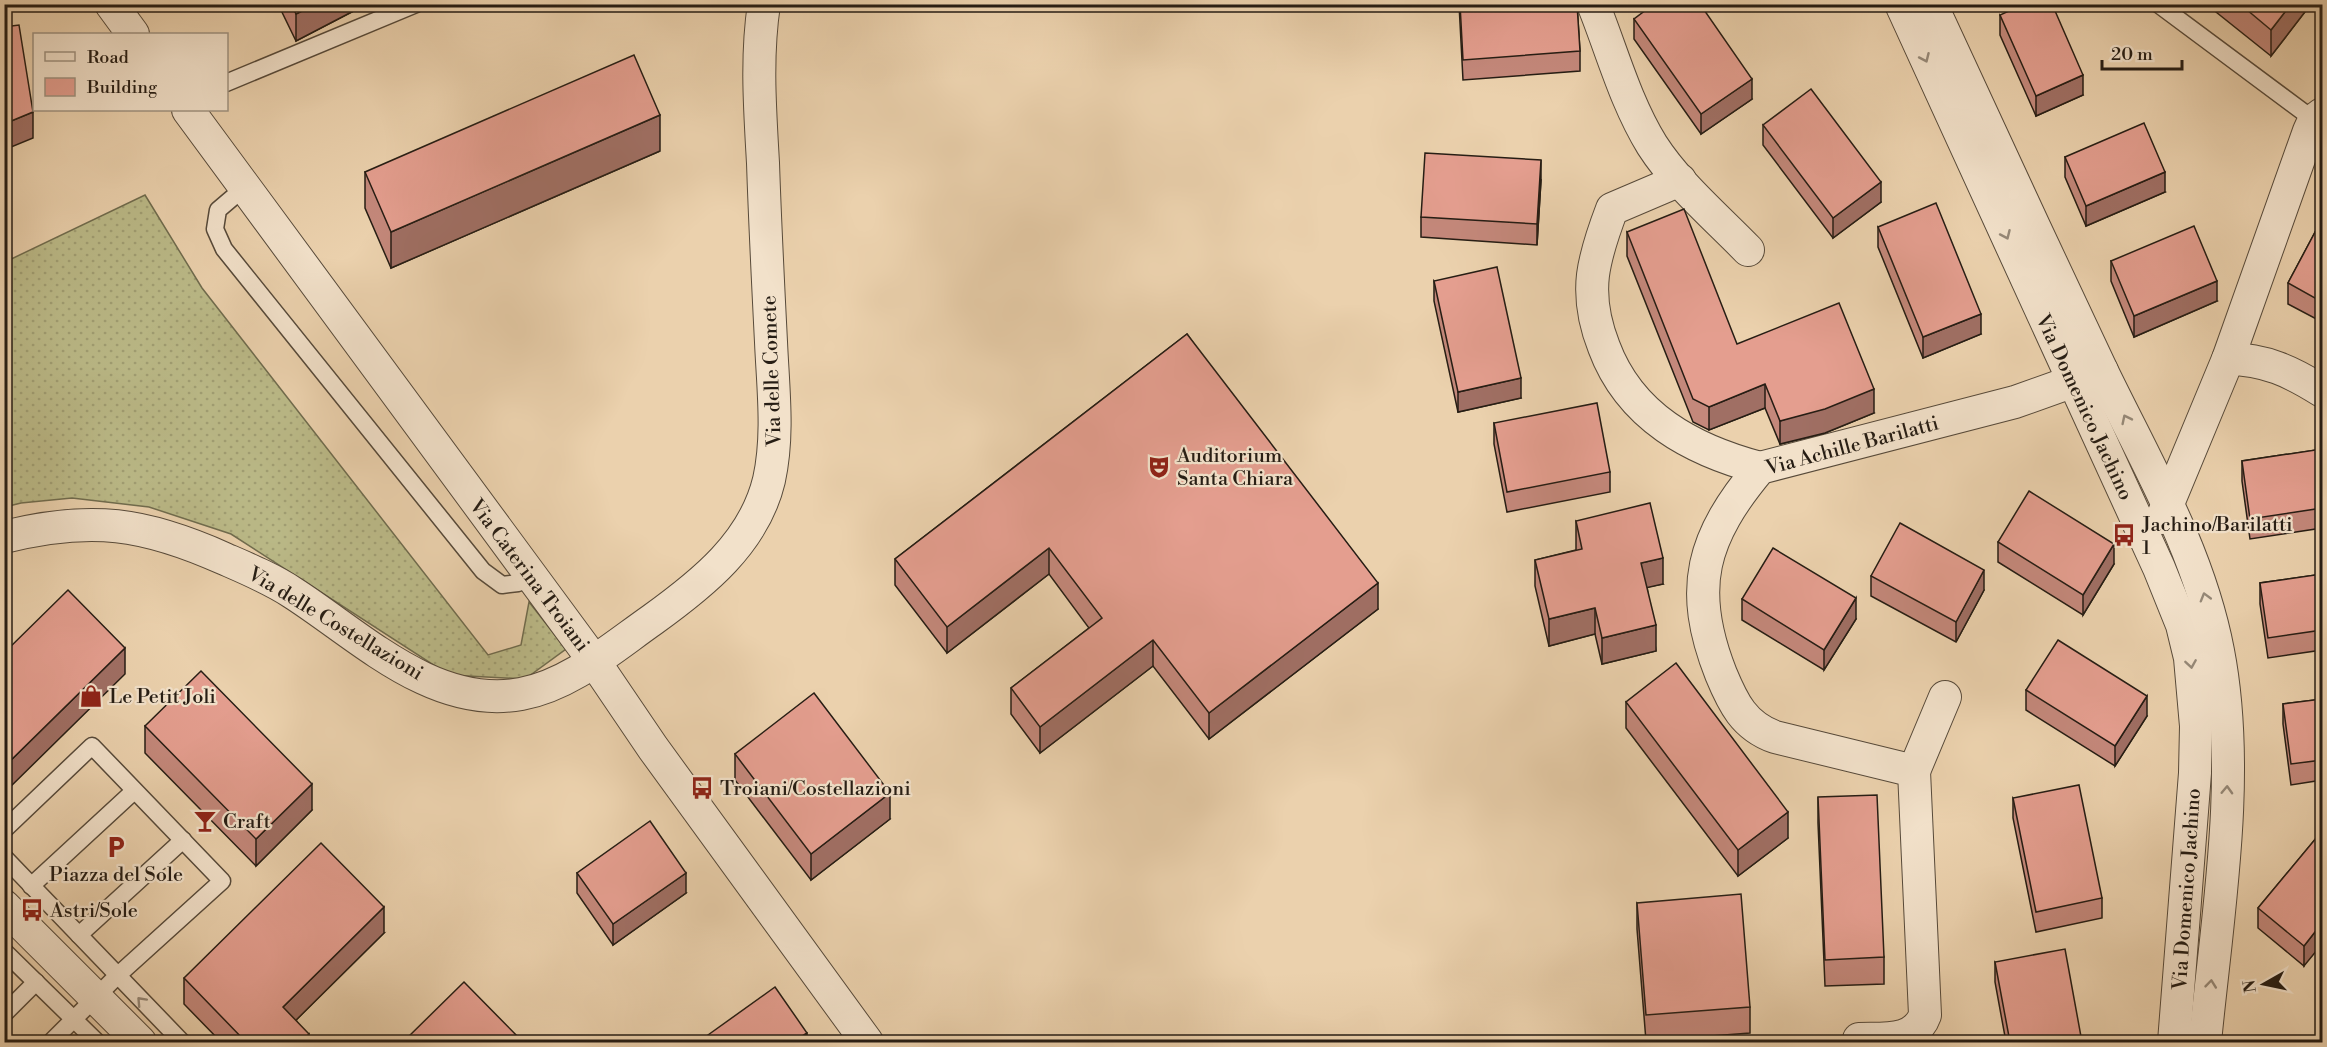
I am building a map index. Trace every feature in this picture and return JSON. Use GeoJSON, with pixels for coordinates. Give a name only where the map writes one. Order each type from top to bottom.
{"type":"FeatureCollection","features":[{"type":"Feature","properties":{"kind":"street"},"geometry":{"type":"LineString","coordinates":[[111,4],[132,33]]}},
{"type":"Feature","properties":{"kind":"street","name":"Via delle Comete"},"geometry":{"type":"LineString","coordinates":[[594,661],[674,604],[717,567],[750,528],[769,480],[774,450],[774,420],[759,64],[764,4]]}},
{"type":"Feature","properties":{"kind":"street"},"geometry":{"type":"LineString","coordinates":[[1593,4],[1612,60],[1643,129],[1660,156],[1680,180],[1748,250]]}},
{"type":"Feature","properties":{"kind":"street","name":"Via Domenico Jachino"},"geometry":{"type":"LineString","coordinates":[[1901,4],[2145,538],[2182,625],[2193,682],[2195,773],[2174,1042]]}},
{"type":"Feature","properties":{"kind":"street","name":"Via Domenico Jachino"},"geometry":{"type":"LineString","coordinates":[[1931,4],[2102,371],[2169,506],[2206,600],[2218,651],[2225,704],[2228,784],[2205,1042]]}},
{"type":"Feature","properties":{"kind":"street","name":"Via Caterina Troiani"},"geometry":{"type":"LineString","coordinates":[[189,111],[594,661],[653,748],[867,1042]]}},
{"type":"Feature","properties":{"kind":"street"},"geometry":{"type":"LineString","coordinates":[[2145,538],[2159,524],[2169,506],[2312,157],[2318,117]]}},
{"type":"Feature","properties":{"kind":"street"},"geometry":{"type":"LineString","coordinates":[[1680,180],[1612,209],[1593,272],[1592,294],[1596,325],[1613,370],[1641,407],[1669,429],[1697,446],[1760,468]]}},
{"type":"Feature","properties":{"kind":"street"},"geometry":{"type":"LineString","coordinates":[[2228,359],[2257,361],[2275,366],[2322,392]]}},
{"type":"Feature","properties":{"kind":"street","name":"Via Achille Barilatti"},"geometry":{"type":"LineString","coordinates":[[1914,771],[1768,734],[1744,718],[1732,702],[1705,624],[1702,607],[1704,577],[1710,549],[1721,522],[1760,468],[2015,402],[2102,371]]}},
{"type":"Feature","properties":{"kind":"street","name":"Via delle Costellazioni"},"geometry":{"type":"LineString","coordinates":[[4,537],[57,526],[93,524],[140,528],[166,535],[291,591],[396,663],[421,676],[466,693],[501,696],[525,693],[560,681],[594,661]]}},
{"type":"Feature","properties":{"kind":"street"},"geometry":{"type":"LineString","coordinates":[[1859,1039],[1906,1035],[1918,1028],[1925,1015],[1914,771],[1945,697]]}},
{"type":"Feature","properties":{"kind":"street"},"geometry":{"type":"LineString","coordinates":[[4,906],[140,1042]]}},
{"type":"Feature","properties":{"kind":"street"},"geometry":{"type":"LineString","coordinates":[[2183,944],[2214,949]]}},
{"type":"Feature","properties":{"kind":"lane"},"geometry":{"type":"LineString","coordinates":[[228,82],[416,4]]}},
{"type":"Feature","properties":{"kind":"lane"},"geometry":{"type":"LineString","coordinates":[[2158,4],[2318,117]]}},
{"type":"Feature","properties":{"kind":"lane"},"geometry":{"type":"LineString","coordinates":[[245,187],[218,210],[215,229],[224,249],[483,571],[502,585],[518,583],[530,577]]}},
{"type":"Feature","properties":{"kind":"lane"},"geometry":{"type":"LineString","coordinates":[[4,830],[92,746],[222,881],[96,997],[51,1042]]}},
{"type":"Feature","properties":{"kind":"lane"},"geometry":{"type":"LineString","coordinates":[[31,886],[134,791]]}},
{"type":"Feature","properties":{"kind":"lane"},"geometry":{"type":"LineString","coordinates":[[79,935],[183,840]]}},
{"type":"Feature","properties":{"kind":"lane"},"geometry":{"type":"LineString","coordinates":[[4,857],[79,935],[96,997],[97,1042]]}},
{"type":"Feature","properties":{"kind":"lane"},"geometry":{"type":"LineString","coordinates":[[4,951],[36,982],[96,997],[182,1042]]}},
{"type":"Feature","properties":{"kind":"lane"},"geometry":{"type":"LineString","coordinates":[[4,1014],[36,982]]}},
{"type":"Feature","properties":{"kind":"shaded area"},"geometry":{"type":"Polygon","coordinates":[[[145,195],[202,288],[488,655],[521,645],[529,602],[566,649],[525,679],[449,675],[231,534],[149,507],[72,498],[21,503],[5,507],[5,262],[145,195]]]}},
{"type":"Feature","properties":{"kind":"building"},"geometry":{"type":"Polygon","coordinates":[[[291,4],[316,4],[296,14],[291,4]]]}},
{"type":"Feature","properties":{"kind":"building"},"geometry":{"type":"Polygon","coordinates":[[[1460,4],[1577,4],[1580,51],[1463,60],[1460,4]]]}},
{"type":"Feature","properties":{"kind":"building"},"geometry":{"type":"Polygon","coordinates":[[[1654,4],[1700,4],[1752,79],[1701,114],[1634,19],[1654,4]]]}},
{"type":"Feature","properties":{"kind":"building"},"geometry":{"type":"Polygon","coordinates":[[[2024,4],[2052,4],[2083,75],[2036,96],[2000,15],[2024,4]]]}},
{"type":"Feature","properties":{"kind":"building"},"geometry":{"type":"Polygon","coordinates":[[[2240,4],[2291,4],[2271,30],[2240,4]]]}},
{"type":"Feature","properties":{"kind":"building"},"geometry":{"type":"Polygon","coordinates":[[[19,25],[33,112],[4,124],[4,27],[19,25]]]}},
{"type":"Feature","properties":{"kind":"building"},"geometry":{"type":"Polygon","coordinates":[[[634,55],[660,115],[391,232],[365,172],[634,55]]]}},
{"type":"Feature","properties":{"kind":"building"},"geometry":{"type":"Polygon","coordinates":[[[1811,89],[1881,182],[1833,218],[1763,125],[1811,89]]]}},
{"type":"Feature","properties":{"kind":"building"},"geometry":{"type":"Polygon","coordinates":[[[2144,123],[2165,172],[2086,206],[2065,157],[2144,123]]]}},
{"type":"Feature","properties":{"kind":"building"},"geometry":{"type":"Polygon","coordinates":[[[1425,153],[1541,160],[1537,224],[1421,217],[1425,153]]]}},
{"type":"Feature","properties":{"kind":"building"},"geometry":{"type":"Polygon","coordinates":[[[1936,203],[1981,314],[1923,337],[1878,227],[1936,203]]]}},
{"type":"Feature","properties":{"kind":"building"},"geometry":{"type":"Polygon","coordinates":[[[1684,209],[1737,344],[1839,303],[1874,389],[1825,409],[1780,421],[1765,384],[1709,407],[1693,399],[1627,232],[1684,209]]]}},
{"type":"Feature","properties":{"kind":"building"},"geometry":{"type":"Polygon","coordinates":[[[2322,219],[2322,302],[2288,283],[2322,219]]]}},
{"type":"Feature","properties":{"kind":"building"},"geometry":{"type":"Polygon","coordinates":[[[2194,226],[2217,281],[2134,316],[2111,261],[2194,226]]]}},
{"type":"Feature","properties":{"kind":"building"},"geometry":{"type":"Polygon","coordinates":[[[1497,267],[1521,378],[1458,392],[1434,281],[1497,267]]]}},
{"type":"Feature","properties":{"kind":"building","name":"Auditorium Santa Chiara"},"geometry":{"type":"Polygon","coordinates":[[[1187,334],[1378,583],[1209,713],[1153,640],[1040,727],[1011,688],[1102,618],[1049,548],[947,627],[895,559],[1187,334]]]}},
{"type":"Feature","properties":{"kind":"building"},"geometry":{"type":"Polygon","coordinates":[[[1597,403],[1610,472],[1507,492],[1494,423],[1597,403]]]}},
{"type":"Feature","properties":{"kind":"building"},"geometry":{"type":"Polygon","coordinates":[[[2322,449],[2322,508],[2250,519],[2242,461],[2322,449]]]}},
{"type":"Feature","properties":{"kind":"building"},"geometry":{"type":"Polygon","coordinates":[[[2029,491],[2114,544],[2083,595],[1998,542],[2029,491]]]}},
{"type":"Feature","properties":{"kind":"building"},"geometry":{"type":"Polygon","coordinates":[[[1650,503],[1663,558],[1641,563],[1656,625],[1602,638],[1595,608],[1549,619],[1535,560],[1582,549],[1576,521],[1650,503]]]}},
{"type":"Feature","properties":{"kind":"building"},"geometry":{"type":"Polygon","coordinates":[[[1900,523],[1984,570],[1956,622],[1871,576],[1900,523]]]}},
{"type":"Feature","properties":{"kind":"building"},"geometry":{"type":"Polygon","coordinates":[[[1773,548],[1856,598],[1824,650],[1742,599],[1773,548]]]}},
{"type":"Feature","properties":{"kind":"building"},"geometry":{"type":"Polygon","coordinates":[[[2322,574],[2322,630],[2268,638],[2260,583],[2322,574]]]}},
{"type":"Feature","properties":{"kind":"building"},"geometry":{"type":"Polygon","coordinates":[[[68,590],[125,648],[4,767],[4,653],[68,590]]]}},
{"type":"Feature","properties":{"kind":"building"},"geometry":{"type":"Polygon","coordinates":[[[2058,640],[2147,696],[2115,746],[2026,690],[2058,640]]]}},
{"type":"Feature","properties":{"kind":"building"},"geometry":{"type":"Polygon","coordinates":[[[1676,663],[1788,812],[1738,850],[1626,702],[1676,663]]]}},
{"type":"Feature","properties":{"kind":"building"},"geometry":{"type":"Polygon","coordinates":[[[201,671],[312,784],[256,839],[145,726],[201,671]]]}},
{"type":"Feature","properties":{"kind":"building"},"geometry":{"type":"Polygon","coordinates":[[[814,693],[890,793],[811,854],[735,754],[814,693]]]}},
{"type":"Feature","properties":{"kind":"building"},"geometry":{"type":"Polygon","coordinates":[[[2322,699],[2322,760],[2291,764],[2283,704],[2322,699]]]}},
{"type":"Feature","properties":{"kind":"building"},"geometry":{"type":"Polygon","coordinates":[[[2079,785],[2102,898],[2036,912],[2013,798],[2079,785]]]}},
{"type":"Feature","properties":{"kind":"building"},"geometry":{"type":"Polygon","coordinates":[[[1877,795],[1884,957],[1825,960],[1818,797],[1877,795]]]}},
{"type":"Feature","properties":{"kind":"building"},"geometry":{"type":"Polygon","coordinates":[[[650,821],[686,873],[613,924],[577,873],[650,821]]]}},
{"type":"Feature","properties":{"kind":"building"},"geometry":{"type":"Polygon","coordinates":[[[2322,831],[2322,923],[2304,946],[2258,908],[2322,831]]]}},
{"type":"Feature","properties":{"kind":"building"},"geometry":{"type":"Polygon","coordinates":[[[321,843],[384,907],[283,1007],[309,1034],[301,1042],[246,1042],[184,978],[321,843]]]}},
{"type":"Feature","properties":{"kind":"building"},"geometry":{"type":"Polygon","coordinates":[[[1741,894],[1750,1007],[1646,1015],[1637,903],[1741,894]]]}},
{"type":"Feature","properties":{"kind":"building"},"geometry":{"type":"Polygon","coordinates":[[[2065,949],[2082,1042],[2010,1042],[1995,962],[2065,949]]]}},
{"type":"Feature","properties":{"kind":"building"},"geometry":{"type":"Polygon","coordinates":[[[464,982],[523,1042],[403,1042],[464,982]]]}},
{"type":"Feature","properties":{"kind":"building"},"geometry":{"type":"Polygon","coordinates":[[[775,987],[807,1033],[793,1042],[703,1042],[701,1040],[775,987]]]}},
{"type":"Feature","properties":{"kind":"place","name":"Auditorium Santa Chiara"},"geometry":{"type":"Point","coordinates":[1159,467]}},
{"type":"Feature","properties":{"kind":"place","name":"Jachino/Barilatti 1"},"geometry":{"type":"Point","coordinates":[2124,535]}},
{"type":"Feature","properties":{"kind":"place","name":"Le Petit Joli"},"geometry":{"type":"Point","coordinates":[91,696]}},
{"type":"Feature","properties":{"kind":"place","name":"Troiani/Costellazioni"},"geometry":{"type":"Point","coordinates":[702,788]}},
{"type":"Feature","properties":{"kind":"place","name":"Craft"},"geometry":{"type":"Point","coordinates":[205,821]}},
{"type":"Feature","properties":{"kind":"place","name":"Piazza del Sole"},"geometry":{"type":"Point","coordinates":[116,847]}},
{"type":"Feature","properties":{"kind":"place","name":"Astri/Sole"},"geometry":{"type":"Point","coordinates":[32,910]}}]}
